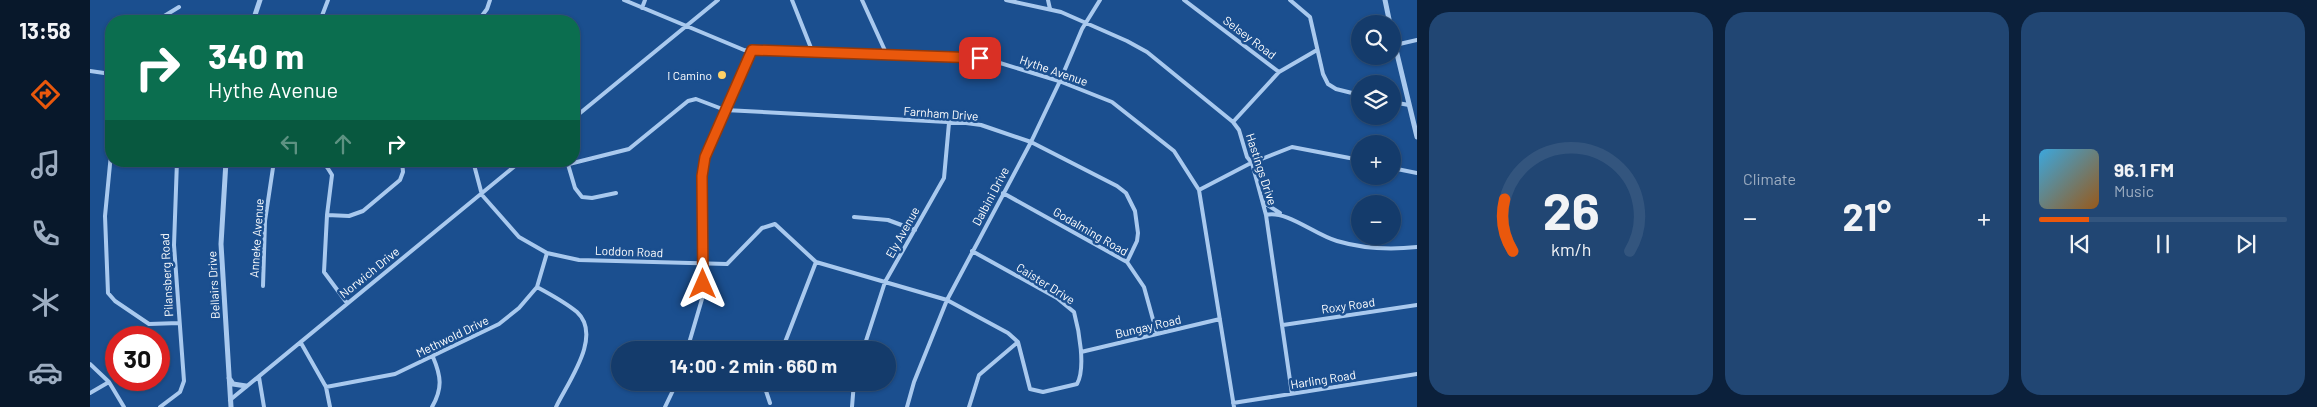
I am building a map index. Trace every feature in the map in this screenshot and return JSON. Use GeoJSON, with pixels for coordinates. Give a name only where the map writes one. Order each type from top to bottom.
{"type":"FeatureCollection","features":[{"type":"Feature","properties":{"kind":"street"},"geometry":{"type":"LineString","coordinates":[[255,15],[260,0]]}},
{"type":"Feature","properties":{"kind":"street"},"geometry":{"type":"LineString","coordinates":[[322,15],[328,0]]}},
{"type":"Feature","properties":{"kind":"street"},"geometry":{"type":"LineString","coordinates":[[482,15],[490,0]]}},
{"type":"Feature","properties":{"kind":"street","name":"Hythe Avenue"},"geometry":{"type":"LineString","coordinates":[[624,0],[725,43],[752,50],[987,58],[1060,81],[1112,102],[1166,144],[1178,156],[1199,190],[1233,405]]}},
{"type":"Feature","properties":{"kind":"street"},"geometry":{"type":"LineString","coordinates":[[642,8],[644,0]]}},
{"type":"Feature","properties":{"kind":"street"},"geometry":{"type":"LineString","coordinates":[[580,113],[718,0]]}},
{"type":"Feature","properties":{"kind":"street"},"geometry":{"type":"LineString","coordinates":[[792,0],[813,53]]}},
{"type":"Feature","properties":{"kind":"street"},"geometry":{"type":"LineString","coordinates":[[862,0],[887,55]]}},
{"type":"Feature","properties":{"kind":"street","name":"Hastings Drive"},"geometry":{"type":"LineString","coordinates":[[1006,0],[1050,9],[1147,52],[1238,128],[1247,157],[1252,163],[1266,214],[1292,394]]}},
{"type":"Feature","properties":{"kind":"street"},"geometry":{"type":"LineString","coordinates":[[1048,0],[1050,9]]}},
{"type":"Feature","properties":{"kind":"street","name":"Dalbini Drive"},"geometry":{"type":"LineString","coordinates":[[907,407],[914,382],[947,300],[1031,142],[1085,23],[1100,0]]}},
{"type":"Feature","properties":{"kind":"street","name":"Selsey Road"},"geometry":{"type":"LineString","coordinates":[[1184,0],[1279,72]]}},
{"type":"Feature","properties":{"kind":"street"},"geometry":{"type":"LineString","coordinates":[[1290,0],[1310,17],[1317,50],[1328,84],[1336,89],[1351,93]]}},
{"type":"Feature","properties":{"kind":"street"},"geometry":{"type":"LineString","coordinates":[[1385,0],[1388,15]]}},
{"type":"Feature","properties":{"kind":"street"},"geometry":{"type":"LineString","coordinates":[[166,15],[179,7]]}},
{"type":"Feature","properties":{"kind":"street"},"geometry":{"type":"LineString","coordinates":[[1401,44],[1417,40]]}},
{"type":"Feature","properties":{"kind":"street"},"geometry":{"type":"LineString","coordinates":[[690,341],[702,299],[703,166],[725,110],[752,50]]}},
{"type":"Feature","properties":{"kind":"street"},"geometry":{"type":"LineString","coordinates":[[1233,122],[1279,72],[1317,50]]}},
{"type":"Feature","properties":{"kind":"street"},"geometry":{"type":"LineString","coordinates":[[1400,65],[1417,138]]}},
{"type":"Feature","properties":{"kind":"street"},"geometry":{"type":"LineString","coordinates":[[90,71],[105,73]]}},
{"type":"Feature","properties":{"kind":"street","name":"Farnham Drive"},"geometry":{"type":"LineString","coordinates":[[580,160],[628,149],[691,100],[699,100],[725,110],[981,125],[1031,142],[1118,186],[1127,194],[1135,211],[1138,233],[1137,241],[1127,262]]}},
{"type":"Feature","properties":{"kind":"street"},"geometry":{"type":"LineString","coordinates":[[1401,104],[1409,105]]}},
{"type":"Feature","properties":{"kind":"street","name":"Ely Avenue"},"geometry":{"type":"LineString","coordinates":[[866,341],[886,282],[944,178],[949,123]]}},
{"type":"Feature","properties":{"kind":"street"},"geometry":{"type":"LineString","coordinates":[[1199,190],[1252,163],[1296,147],[1351,158]]}},
{"type":"Feature","properties":{"kind":"street"},"geometry":{"type":"LineString","coordinates":[[110,167],[105,216],[108,293],[115,301],[149,324],[179,323]]}},
{"type":"Feature","properties":{"kind":"street","name":"Pilansberg Road"},"geometry":{"type":"LineString","coordinates":[[160,407],[176,396],[184,385],[174,236],[177,167]]}},
{"type":"Feature","properties":{"kind":"street","name":"Bellairs Drive"},"geometry":{"type":"LineString","coordinates":[[226,167],[221,244],[231,407]]}},
{"type":"Feature","properties":{"kind":"street","name":"Anneke Avenue"},"geometry":{"type":"LineString","coordinates":[[263,286],[265,221],[273,167]]}},
{"type":"Feature","properties":{"kind":"street"},"geometry":{"type":"LineString","coordinates":[[327,167],[332,174],[327,215],[324,272],[347,303]]}},
{"type":"Feature","properties":{"kind":"street"},"geometry":{"type":"LineString","coordinates":[[327,215],[349,216],[363,211],[400,180],[403,167]]}},
{"type":"Feature","properties":{"kind":"street","name":"Loddon Road"},"geometry":{"type":"LineString","coordinates":[[475,167],[482,195],[520,237],[547,252],[579,260],[703,264],[731,262],[762,228],[770,224],[779,226],[816,262],[947,300],[1008,333],[1018,342]]}},
{"type":"Feature","properties":{"kind":"street","name":"Norwich Drive"},"geometry":{"type":"LineString","coordinates":[[230,400],[514,167]]}},
{"type":"Feature","properties":{"kind":"street"},"geometry":{"type":"LineString","coordinates":[[569,167],[575,188],[582,197],[592,198],[616,193]]}},
{"type":"Feature","properties":{"kind":"street"},"geometry":{"type":"LineString","coordinates":[[1401,170],[1417,173]]}},
{"type":"Feature","properties":{"kind":"street","name":"Godalming Road"},"geometry":{"type":"LineString","coordinates":[[1003,193],[1127,262],[1144,287],[1157,334]]}},
{"type":"Feature","properties":{"kind":"street"},"geometry":{"type":"LineString","coordinates":[[1263,202],[1280,214],[1335,241],[1379,250],[1417,247]]}},
{"type":"Feature","properties":{"kind":"street"},"geometry":{"type":"LineString","coordinates":[[1266,214],[1280,214]]}},
{"type":"Feature","properties":{"kind":"street"},"geometry":{"type":"LineString","coordinates":[[854,217],[888,220],[915,230]]}},
{"type":"Feature","properties":{"kind":"street","name":"Caister Drive"},"geometry":{"type":"LineString","coordinates":[[972,251],[1070,308],[1075,317],[1081,352],[1078,382],[1072,386],[1043,392],[1030,389],[1018,342]]}},
{"type":"Feature","properties":{"kind":"street","name":"Methwold Drive"},"geometry":{"type":"LineString","coordinates":[[326,387],[387,377],[499,324],[520,308],[537,287],[547,252]]}},
{"type":"Feature","properties":{"kind":"street"},"geometry":{"type":"LineString","coordinates":[[785,341],[816,262]]}},
{"type":"Feature","properties":{"kind":"street"},"geometry":{"type":"LineString","coordinates":[[537,287],[578,312],[587,330],[586,346],[556,407]]}},
{"type":"Feature","properties":{"kind":"street","name":"Roxy Road"},"geometry":{"type":"LineString","coordinates":[[1283,325],[1417,305]]}},
{"type":"Feature","properties":{"kind":"street","name":"Bungay Road"},"geometry":{"type":"LineString","coordinates":[[1081,352],[1220,319]]}},
{"type":"Feature","properties":{"kind":"street"},"geometry":{"type":"LineString","coordinates":[[969,407],[979,376],[1018,342]]}},
{"type":"Feature","properties":{"kind":"street"},"geometry":{"type":"LineString","coordinates":[[301,343],[326,387],[330,407]]}},
{"type":"Feature","properties":{"kind":"street"},"geometry":{"type":"LineString","coordinates":[[432,407],[440,392],[441,381],[433,356]]}},
{"type":"Feature","properties":{"kind":"street"},"geometry":{"type":"LineString","coordinates":[[90,364],[105,378]]}},
{"type":"Feature","properties":{"kind":"street","name":"Harling Road"},"geometry":{"type":"LineString","coordinates":[[1233,405],[1417,374]]}},
{"type":"Feature","properties":{"kind":"street"},"geometry":{"type":"LineString","coordinates":[[228,375],[233,384],[246,386]]}},
{"type":"Feature","properties":{"kind":"street"},"geometry":{"type":"LineString","coordinates":[[259,377],[264,407]]}},
{"type":"Feature","properties":{"kind":"street"},"geometry":{"type":"LineString","coordinates":[[90,393],[105,384]]}},
{"type":"Feature","properties":{"kind":"street"},"geometry":{"type":"LineString","coordinates":[[114,391],[124,407]]}},
{"type":"Feature","properties":{"kind":"street"},"geometry":{"type":"LineString","coordinates":[[665,407],[673,391]]}},
{"type":"Feature","properties":{"kind":"street"},"geometry":{"type":"LineString","coordinates":[[765,391],[770,403]]}},
{"type":"Feature","properties":{"kind":"street"},"geometry":{"type":"LineString","coordinates":[[852,407],[853,391]]}},
{"type":"Feature","properties":{"kind":"place","name":"I Camino"},"geometry":{"type":"Point","coordinates":[722,75]}},
{"type":"Feature","properties":{"kind":"route"},"geometry":{"type":"LineString","coordinates":[[703,284],[703,166],[705,157],[752,50],[980,58]]}}]}
